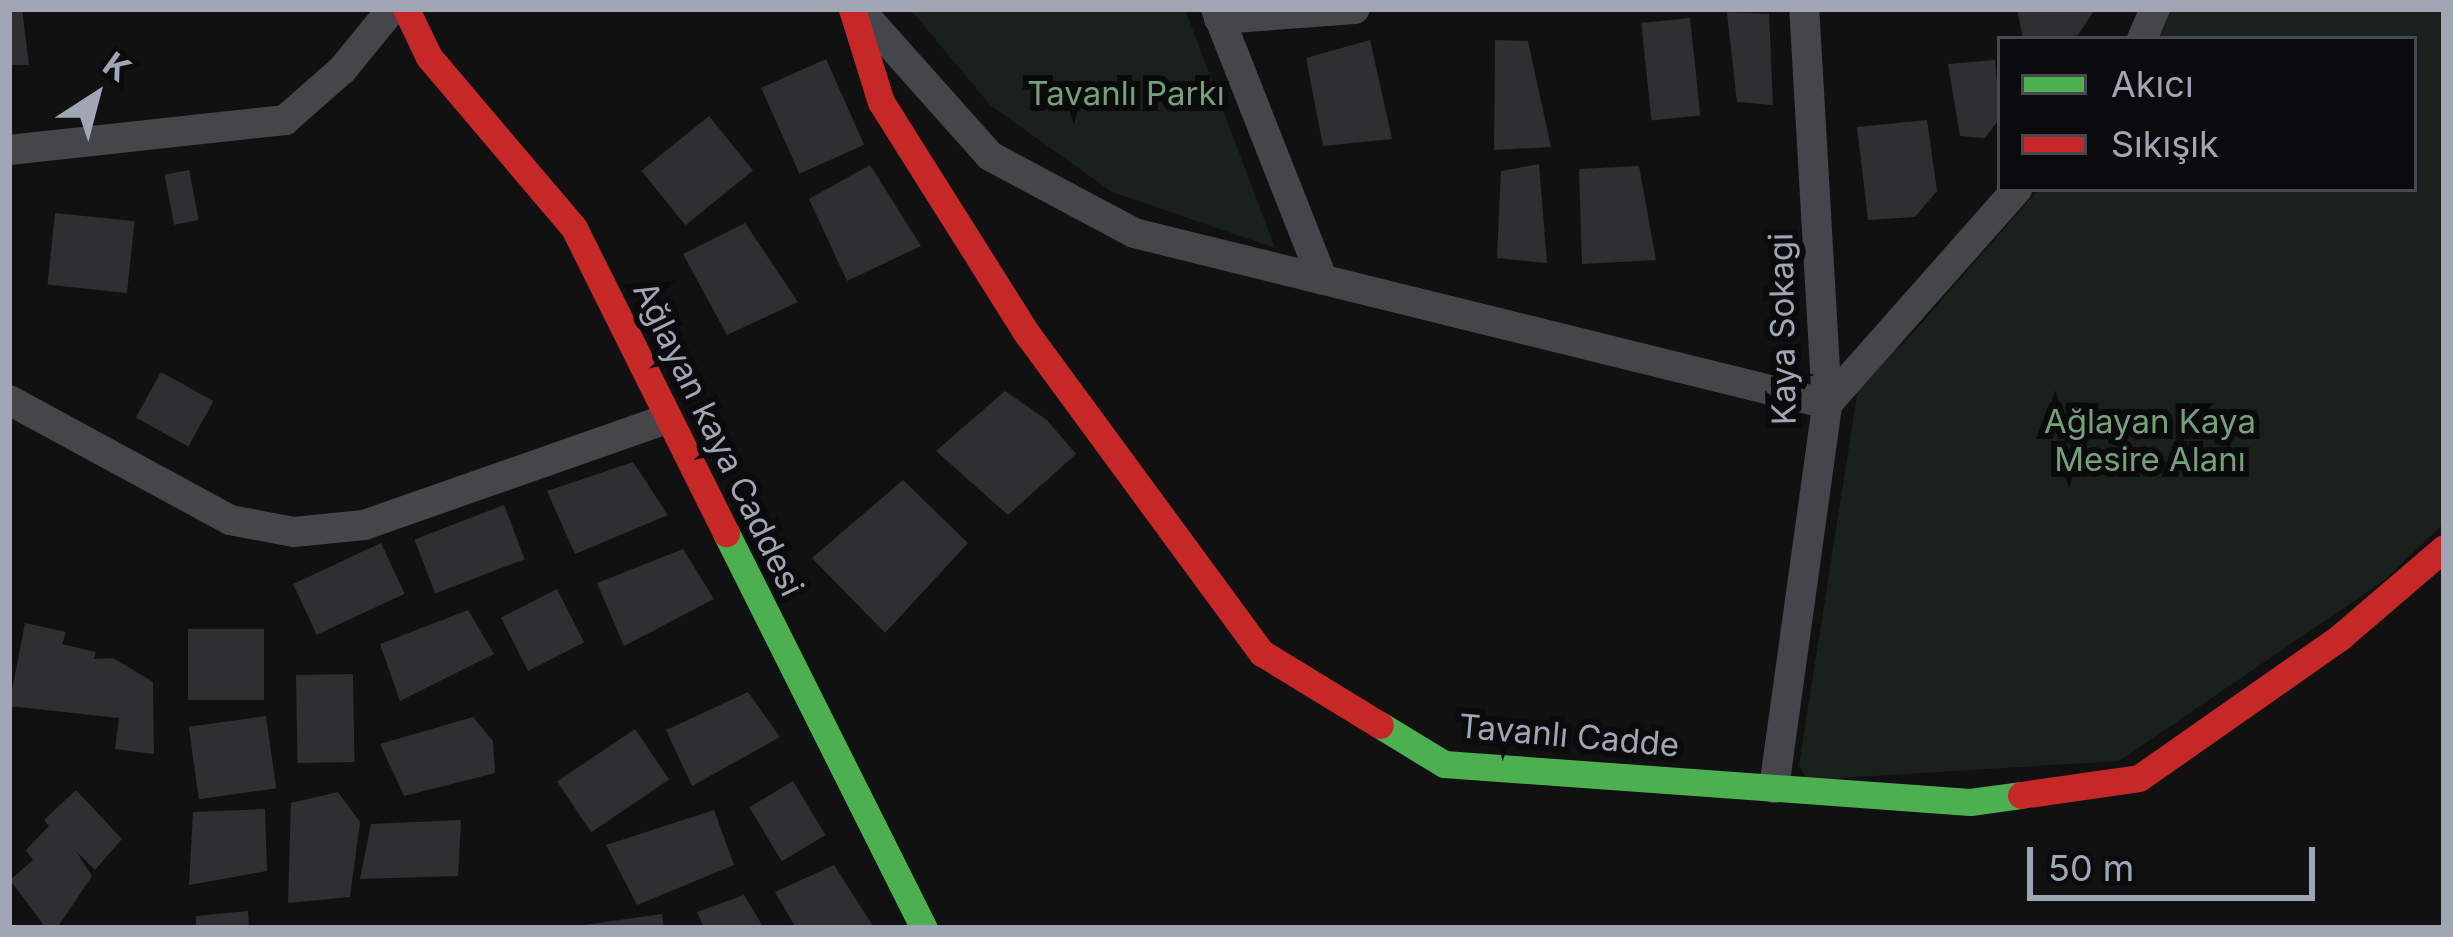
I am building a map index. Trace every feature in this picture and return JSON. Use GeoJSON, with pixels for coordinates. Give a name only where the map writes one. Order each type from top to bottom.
{"type":"FeatureCollection","features":[{"type":"Feature","properties":{"kind":"street"},"geometry":{"type":"LineString","coordinates":[[9,150],[285,120],[342,70],[392,9]]}},
{"type":"Feature","properties":{"kind":"street","name":"Ağlayan kaya Caddesi"},"geometry":{"type":"LineString","coordinates":[[406,9],[429,57],[574,228],[924,928]]}},
{"type":"Feature","properties":{"kind":"street"},"geometry":{"type":"LineString","coordinates":[[855,9],[990,156],[1134,233],[1827,404],[2014,192]]}},
{"type":"Feature","properties":{"kind":"street","name":"Tavanlı Cadde"},"geometry":{"type":"LineString","coordinates":[[855,9],[881,102],[1016,316],[1262,652],[1444,764],[1970,802],[2139,778],[2339,638],[2444,548]]}},
{"type":"Feature","properties":{"kind":"street"},"geometry":{"type":"LineString","coordinates":[[1323,280],[1218,14],[1354,9]]}},
{"type":"Feature","properties":{"kind":"street","name":"Kaya Sokagi"},"geometry":{"type":"LineString","coordinates":[[1774,788],[1827,404],[1804,9]]}},
{"type":"Feature","properties":{"kind":"street"},"geometry":{"type":"LineString","coordinates":[[9,400],[230,520],[294,532],[364,525],[667,419]]}},
{"type":"Feature","properties":{"kind":"green space","name":"Tavanlı Parkı"},"geometry":{"type":"Polygon","coordinates":[[[910,9],[1185,9],[1275,248],[1112,192],[990,105],[910,9]]]}},
{"type":"Feature","properties":{"kind":"green space","name":"Ağlayan Kaya Mesire Alanı"},"geometry":{"type":"Polygon","coordinates":[[[2155,9],[2444,9],[2444,523],[2385,580],[2119,761],[1807,780],[1799,765],[1860,376],[1903,344],[2036,192],[2417,192],[2417,36],[2153,36],[2155,9]]]}},
{"type":"Feature","properties":{"kind":"building"},"geometry":{"type":"Polygon","coordinates":[[[9,9],[22,9],[29,65],[9,65],[9,9]]]}},
{"type":"Feature","properties":{"kind":"building"},"geometry":{"type":"Polygon","coordinates":[[[2017,9],[2095,9],[2078,35],[2022,36],[2017,9]]]}},
{"type":"Feature","properties":{"kind":"building"},"geometry":{"type":"Polygon","coordinates":[[[1727,12],[1769,14],[1773,105],[1737,102],[1727,12]]]}},
{"type":"Feature","properties":{"kind":"building"},"geometry":{"type":"Polygon","coordinates":[[[1690,18],[1700,115],[1652,121],[1641,23],[1690,18]]]}},
{"type":"Feature","properties":{"kind":"building"},"geometry":{"type":"Polygon","coordinates":[[[1370,40],[1392,139],[1323,146],[1306,58],[1370,40]]]}},
{"type":"Feature","properties":{"kind":"building"},"geometry":{"type":"Polygon","coordinates":[[[1495,40],[1528,41],[1551,147],[1494,150],[1495,40]]]}},
{"type":"Feature","properties":{"kind":"building"},"geometry":{"type":"Polygon","coordinates":[[[826,59],[864,145],[799,174],[761,88],[826,59]]]}},
{"type":"Feature","properties":{"kind":"building"},"geometry":{"type":"Polygon","coordinates":[[[1995,60],[1997,122],[1985,138],[1960,136],[1948,64],[1995,60]]]}},
{"type":"Feature","properties":{"kind":"building"},"geometry":{"type":"Polygon","coordinates":[[[709,116],[753,170],[685,225],[641,171],[709,116]]]}},
{"type":"Feature","properties":{"kind":"building"},"geometry":{"type":"Polygon","coordinates":[[[1927,120],[1937,191],[1915,217],[1868,220],[1857,127],[1927,120]]]}},
{"type":"Feature","properties":{"kind":"building"},"geometry":{"type":"Polygon","coordinates":[[[1539,164],[1547,263],[1497,258],[1501,171],[1539,164]]]}},
{"type":"Feature","properties":{"kind":"building"},"geometry":{"type":"Polygon","coordinates":[[[870,165],[921,246],[847,281],[809,199],[870,165]]]}},
{"type":"Feature","properties":{"kind":"building"},"geometry":{"type":"Polygon","coordinates":[[[1639,166],[1656,260],[1582,264],[1579,169],[1639,166]]]}},
{"type":"Feature","properties":{"kind":"building"},"geometry":{"type":"Polygon","coordinates":[[[189,170],[199,220],[174,225],[164,175],[189,170]]]}},
{"type":"Feature","properties":{"kind":"building"},"geometry":{"type":"Polygon","coordinates":[[[55,213],[135,221],[127,293],[47,285],[55,213]]]}},
{"type":"Feature","properties":{"kind":"building"},"geometry":{"type":"Polygon","coordinates":[[[745,223],[798,302],[727,335],[683,254],[745,223]]]}},
{"type":"Feature","properties":{"kind":"building"},"geometry":{"type":"Polygon","coordinates":[[[161,372],[213,401],[188,447],[136,417],[161,372]]]}},
{"type":"Feature","properties":{"kind":"building"},"geometry":{"type":"Polygon","coordinates":[[[1005,391],[1047,420],[1076,454],[1008,515],[936,451],[1005,391]]]}},
{"type":"Feature","properties":{"kind":"building"},"geometry":{"type":"Polygon","coordinates":[[[633,462],[668,515],[575,554],[547,491],[633,462]]]}},
{"type":"Feature","properties":{"kind":"building"},"geometry":{"type":"Polygon","coordinates":[[[903,480],[968,543],[885,633],[812,558],[903,480]]]}},
{"type":"Feature","properties":{"kind":"building"},"geometry":{"type":"Polygon","coordinates":[[[504,505],[525,559],[435,594],[414,539],[504,505]]]}},
{"type":"Feature","properties":{"kind":"building"},"geometry":{"type":"Polygon","coordinates":[[[381,543],[405,594],[317,635],[293,584],[381,543]]]}},
{"type":"Feature","properties":{"kind":"building"},"geometry":{"type":"Polygon","coordinates":[[[683,549],[714,599],[624,646],[597,583],[683,549]]]}},
{"type":"Feature","properties":{"kind":"building"},"geometry":{"type":"Polygon","coordinates":[[[557,589],[584,642],[528,671],[501,618],[557,589]]]}},
{"type":"Feature","properties":{"kind":"building"},"geometry":{"type":"Polygon","coordinates":[[[468,610],[494,654],[400,701],[380,644],[468,610]]]}},
{"type":"Feature","properties":{"kind":"building"},"geometry":{"type":"Polygon","coordinates":[[[25,623],[66,632],[62,644],[96,652],[94,659],[113,658],[153,682],[154,754],[115,749],[119,718],[9,706],[25,623]]]}},
{"type":"Feature","properties":{"kind":"building"},"geometry":{"type":"Polygon","coordinates":[[[188,629],[264,629],[264,700],[188,700],[188,629]]]}},
{"type":"Feature","properties":{"kind":"building"},"geometry":{"type":"Polygon","coordinates":[[[353,674],[355,762],[298,763],[296,675],[353,674]]]}},
{"type":"Feature","properties":{"kind":"building"},"geometry":{"type":"Polygon","coordinates":[[[748,692],[780,737],[692,786],[666,730],[748,692]]]}},
{"type":"Feature","properties":{"kind":"building"},"geometry":{"type":"Polygon","coordinates":[[[266,716],[276,788],[199,799],[189,727],[266,716]]]}},
{"type":"Feature","properties":{"kind":"building"},"geometry":{"type":"Polygon","coordinates":[[[473,717],[493,741],[495,773],[404,796],[380,744],[473,717]]]}},
{"type":"Feature","properties":{"kind":"building"},"geometry":{"type":"Polygon","coordinates":[[[635,729],[669,780],[591,832],[557,782],[635,729]]]}},
{"type":"Feature","properties":{"kind":"building"},"geometry":{"type":"Polygon","coordinates":[[[793,781],[825,835],[782,861],[749,807],[793,781]]]}},
{"type":"Feature","properties":{"kind":"building"},"geometry":{"type":"Polygon","coordinates":[[[76,790],[122,839],[95,870],[76,851],[92,876],[57,928],[46,928],[10,880],[33,860],[26,850],[49,826],[44,820],[76,790]]]}},
{"type":"Feature","properties":{"kind":"building"},"geometry":{"type":"Polygon","coordinates":[[[338,792],[360,822],[350,897],[288,903],[291,803],[338,792]]]}},
{"type":"Feature","properties":{"kind":"building"},"geometry":{"type":"Polygon","coordinates":[[[265,809],[267,871],[189,885],[193,812],[265,809]]]}},
{"type":"Feature","properties":{"kind":"building"},"geometry":{"type":"Polygon","coordinates":[[[714,810],[734,865],[637,905],[606,845],[714,810]]]}},
{"type":"Feature","properties":{"kind":"building"},"geometry":{"type":"Polygon","coordinates":[[[461,820],[458,876],[360,879],[371,824],[461,820]]]}},
{"type":"Feature","properties":{"kind":"building"},"geometry":{"type":"Polygon","coordinates":[[[834,865],[873,926],[796,928],[775,892],[834,865]]]}},
{"type":"Feature","properties":{"kind":"building"},"geometry":{"type":"Polygon","coordinates":[[[744,895],[764,928],[704,928],[697,912],[744,895]]]}},
{"type":"Feature","properties":{"kind":"building"},"geometry":{"type":"Polygon","coordinates":[[[248,911],[249,928],[196,928],[196,916],[248,911]]]}},
{"type":"Feature","properties":{"kind":"building"},"geometry":{"type":"Polygon","coordinates":[[[662,914],[664,928],[584,925],[662,914]]]}},
{"type":"Feature","properties":{"kind":"traffic: fast"},"geometry":{"type":"LineString","coordinates":[[726,533],[924,928]]}},
{"type":"Feature","properties":{"kind":"traffic: fast"},"geometry":{"type":"LineString","coordinates":[[1380,725],[1444,764],[1970,802],[2021,795]]}},
{"type":"Feature","properties":{"kind":"traffic: jam"},"geometry":{"type":"LineString","coordinates":[[406,9],[429,57],[574,228],[726,533]]}},
{"type":"Feature","properties":{"kind":"traffic: jam"},"geometry":{"type":"LineString","coordinates":[[852,9],[881,102],[1028,335],[1262,653],[1380,725]]}},
{"type":"Feature","properties":{"kind":"traffic: jam"},"geometry":{"type":"LineString","coordinates":[[2021,795],[2139,778],[2339,638],[2444,548]]}}]}
